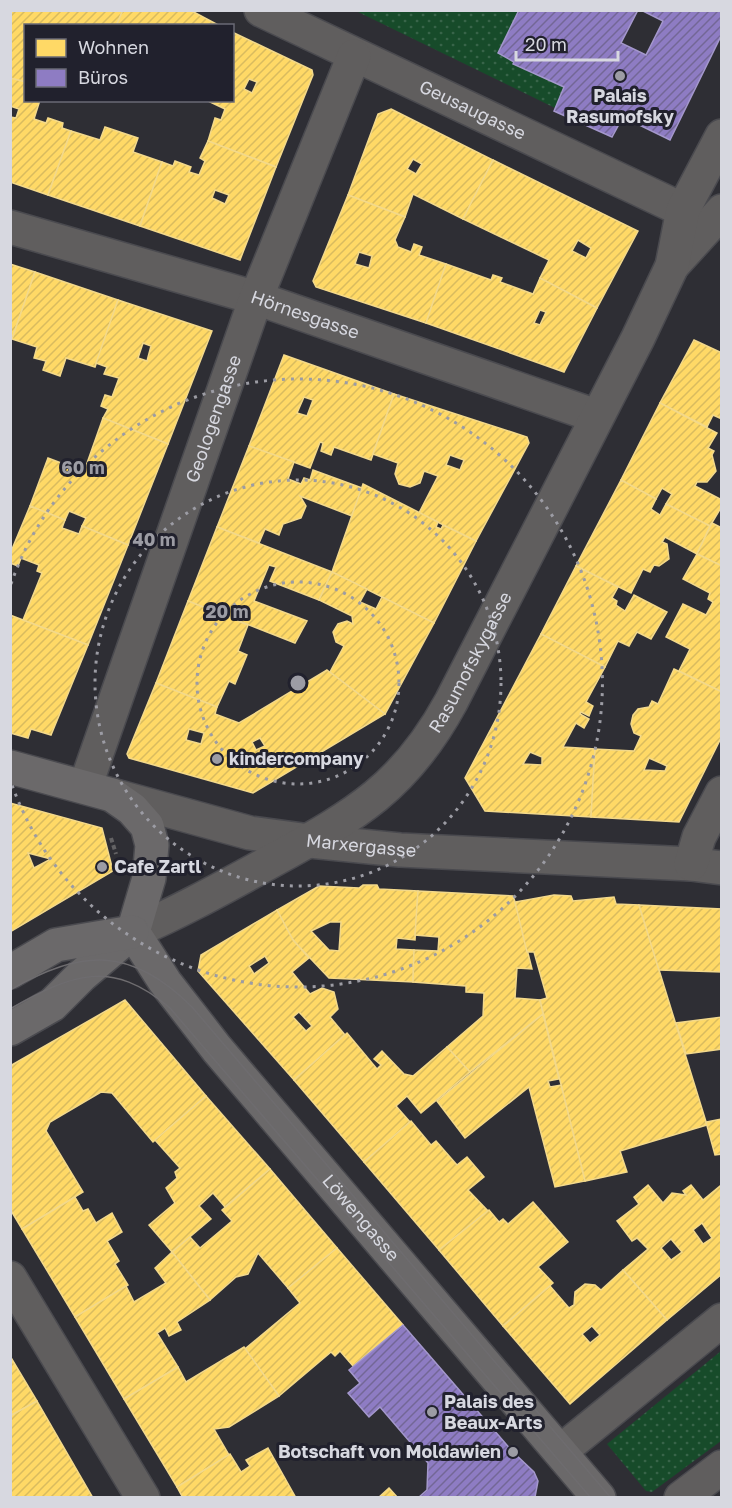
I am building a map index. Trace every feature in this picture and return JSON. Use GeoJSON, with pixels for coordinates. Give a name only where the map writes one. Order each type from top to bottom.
{"type":"FeatureCollection","features":[{"type":"Feature","properties":{"kind":"street","name":"Geusaugasse"},"geometry":{"type":"LineString","coordinates":[[261,10],[683,210]]}},
{"type":"Feature","properties":{"kind":"street","name":"Geologengasse"},"geometry":{"type":"LineString","coordinates":[[99,791],[256,298],[354,56]]}},
{"type":"Feature","properties":{"kind":"street","name":"Rasumofskygasse"},"geometry":{"type":"LineString","coordinates":[[672,266],[683,210],[722,136]]}},
{"type":"Feature","properties":{"kind":"street","name":"Rasumofskygasse"},"geometry":{"type":"LineString","coordinates":[[10,972],[56,945],[133,932],[182,912],[358,812],[395,781],[424,748],[451,702],[672,266],[722,211]]}},
{"type":"Feature","properties":{"kind":"street","name":"Hörnesgasse"},"geometry":{"type":"LineString","coordinates":[[10,227],[256,298],[596,416]]}},
{"type":"Feature","properties":{"kind":"street","name":"Marxergasse"},"geometry":{"type":"LineString","coordinates":[[10,768],[250,833],[400,850],[706,866]]}},
{"type":"Feature","properties":{"kind":"street"},"geometry":{"type":"LineString","coordinates":[[99,791],[132,809],[147,826],[152,845],[149,878],[133,932]]}},
{"type":"Feature","properties":{"kind":"street"},"geometry":{"type":"LineString","coordinates":[[706,866],[699,837],[722,793]]}},
{"type":"Feature","properties":{"kind":"street","name":"Rasumofskygasse"},"geometry":{"type":"LineString","coordinates":[[10,1029],[52,1005],[81,976],[133,932]]}},
{"type":"Feature","properties":{"kind":"street","name":"Löwengasse"},"geometry":{"type":"LineString","coordinates":[[133,932],[165,982],[217,1049],[561,1451],[595,1496]]}},
{"type":"Feature","properties":{"kind":"street"},"geometry":{"type":"LineString","coordinates":[[10,1278],[143,1497]]}},
{"type":"Feature","properties":{"kind":"street"},"geometry":{"type":"LineString","coordinates":[[561,1451],[722,1320]]}},
{"type":"Feature","properties":{"kind":"street"},"geometry":{"type":"LineString","coordinates":[[681,1497],[722,1467]]}},
{"type":"Feature","properties":{"kind":"path"},"geometry":{"type":"LineString","coordinates":[[110,835],[117,855]]}},
{"type":"Feature","properties":{"kind":"green space"},"geometry":{"type":"Polygon","coordinates":[[[356,11],[519,11],[499,53],[514,64],[564,87],[555,108],[356,11]]]}},
{"type":"Feature","properties":{"kind":"green space"},"geometry":{"type":"Polygon","coordinates":[[[721,1351],[721,1441],[652,1492],[646,1491],[607,1444],[721,1351]]]}},
{"type":"Feature","properties":{"kind":"building: Wohnen"},"geometry":{"type":"Polygon","coordinates":[[[10,10],[123,10],[117,24],[24,24],[24,82],[10,78],[10,10]]]}},
{"type":"Feature","properties":{"kind":"building: Wohnen"},"geometry":{"type":"Polygon","coordinates":[[[123,10],[190,10],[216,24],[117,24],[123,10]]]}},
{"type":"Feature","properties":{"kind":"building: Wohnen"},"geometry":{"type":"Polygon","coordinates":[[[234,33],[312,70],[313,75],[276,167],[208,141],[215,118],[221,120],[225,109],[210,102],[234,102],[234,33]],[[249,79],[244,89],[252,93],[257,82],[249,79]]]}},
{"type":"Feature","properties":{"kind":"building: Wohnen"},"geometry":{"type":"Polygon","coordinates":[[[10,78],[24,82],[24,102],[39,102],[34,119],[46,123],[48,118],[63,123],[62,128],[71,131],[48,195],[10,182],[10,117],[16,118],[19,109],[10,106],[10,78]]]}},
{"type":"Feature","properties":{"kind":"building: Wohnen"},"geometry":{"type":"Polygon","coordinates":[[[391,109],[493,160],[463,219],[413,194],[405,217],[348,195],[378,114],[391,109]],[[413,159],[407,169],[416,174],[422,164],[413,159]]]}},
{"type":"Feature","properties":{"kind":"building: Wohnen"},"geometry":{"type":"Polygon","coordinates":[[[105,127],[138,138],[133,152],[162,162],[140,226],[48,195],[71,131],[100,140],[105,127]]]}},
{"type":"Feature","properties":{"kind":"building: Wohnen"},"geometry":{"type":"Polygon","coordinates":[[[208,141],[276,167],[240,260],[140,226],[162,162],[173,166],[175,161],[191,167],[189,172],[199,175],[205,161],[200,158],[208,141]],[[215,190],[212,198],[225,204],[229,195],[215,190]]]}},
{"type":"Feature","properties":{"kind":"building: Wohnen"},"geometry":{"type":"Polygon","coordinates":[[[493,160],[638,231],[597,308],[540,278],[549,260],[463,219],[493,160]],[[578,240],[572,251],[586,258],[591,248],[578,240]]]}},
{"type":"Feature","properties":{"kind":"building: Wohnen"},"geometry":{"type":"Polygon","coordinates":[[[348,195],[405,217],[395,240],[398,247],[411,252],[414,244],[422,247],[419,255],[446,264],[426,323],[316,287],[313,281],[348,195]],[[359,252],[355,264],[369,268],[372,256],[359,252]]]}},
{"type":"Feature","properties":{"kind":"building: Wohnen"},"geometry":{"type":"Polygon","coordinates":[[[10,264],[35,272],[13,336],[10,336],[10,264]]]}},
{"type":"Feature","properties":{"kind":"building: Wohnen"},"geometry":{"type":"Polygon","coordinates":[[[446,264],[491,280],[493,275],[502,278],[500,282],[533,294],[540,278],[597,308],[564,372],[426,323],[446,264]],[[540,310],[534,323],[540,325],[546,312],[540,310]]]}},
{"type":"Feature","properties":{"kind":"building: Wohnen"},"geometry":{"type":"Polygon","coordinates":[[[35,272],[118,300],[95,367],[66,358],[60,376],[43,370],[46,361],[34,358],[37,347],[12,339],[35,272]]]}},
{"type":"Feature","properties":{"kind":"building: Wohnen"},"geometry":{"type":"Polygon","coordinates":[[[118,300],[212,331],[168,444],[103,418],[108,409],[101,406],[105,395],[112,397],[119,378],[104,374],[107,367],[96,363],[118,300]],[[143,343],[138,358],[147,361],[151,346],[143,343]]]}},
{"type":"Feature","properties":{"kind":"building: Wohnen"},"geometry":{"type":"Polygon","coordinates":[[[694,340],[722,353],[722,419],[713,415],[707,427],[660,403],[694,340]]]}},
{"type":"Feature","properties":{"kind":"building: Wohnen"},"geometry":{"type":"Polygon","coordinates":[[[284,355],[394,394],[371,460],[334,447],[331,455],[321,451],[323,443],[320,442],[310,468],[249,446],[284,355]],[[304,397],[297,413],[307,416],[313,400],[304,397]]]}},
{"type":"Feature","properties":{"kind":"building: Wohnen"},"geometry":{"type":"Polygon","coordinates":[[[394,394],[527,437],[529,443],[476,541],[419,513],[438,476],[424,471],[420,483],[410,487],[399,484],[395,474],[398,463],[373,454],[394,394]],[[450,455],[446,465],[460,470],[464,460],[450,455]]]}},
{"type":"Feature","properties":{"kind":"building: Wohnen"},"geometry":{"type":"Polygon","coordinates":[[[660,403],[717,433],[708,448],[714,451],[712,455],[716,471],[707,482],[697,482],[695,486],[722,500],[722,506],[710,526],[666,504],[672,494],[662,488],[656,499],[621,480],[660,403]]]}},
{"type":"Feature","properties":{"kind":"building: Wohnen"},"geometry":{"type":"Polygon","coordinates":[[[103,418],[168,444],[128,545],[82,526],[86,518],[69,511],[65,520],[30,506],[48,458],[77,469],[79,464],[86,466],[103,418]]]}},
{"type":"Feature","properties":{"kind":"building: Wohnen"},"geometry":{"type":"Polygon","coordinates":[[[249,446],[294,462],[288,479],[301,484],[304,478],[310,480],[313,470],[362,488],[352,516],[300,496],[306,506],[301,518],[283,524],[279,535],[265,529],[259,543],[217,527],[249,446]]]}},
{"type":"Feature","properties":{"kind":"building: Wohnen"},"geometry":{"type":"Polygon","coordinates":[[[621,480],[656,499],[651,509],[660,515],[666,504],[710,526],[697,554],[665,537],[662,542],[667,544],[669,559],[659,566],[654,565],[650,572],[643,569],[631,593],[576,566],[621,480]]]}},
{"type":"Feature","properties":{"kind":"building: Wohnen"},"geometry":{"type":"Polygon","coordinates":[[[363,484],[438,522],[436,527],[441,529],[443,525],[476,541],[434,623],[332,572],[363,484]]]}},
{"type":"Feature","properties":{"kind":"building: Wohnen"},"geometry":{"type":"Polygon","coordinates":[[[30,506],[65,520],[62,528],[79,534],[82,526],[128,545],[88,645],[23,620],[42,573],[37,571],[39,565],[21,558],[18,566],[10,563],[10,554],[30,506]]]}},
{"type":"Feature","properties":{"kind":"building: Wohnen"},"geometry":{"type":"Polygon","coordinates":[[[712,523],[722,528],[722,566],[697,554],[712,523]]]}},
{"type":"Feature","properties":{"kind":"building: Wohnen"},"geometry":{"type":"Polygon","coordinates":[[[217,527],[332,572],[319,600],[270,581],[276,567],[269,565],[254,601],[307,621],[295,643],[188,601],[217,527]]]}},
{"type":"Feature","properties":{"kind":"building: Wohnen"},"geometry":{"type":"Polygon","coordinates":[[[697,554],[722,566],[722,692],[679,671],[690,649],[666,637],[683,604],[706,615],[713,602],[708,599],[710,593],[683,579],[697,554]]]}},
{"type":"Feature","properties":{"kind":"building: Wohnen"},"geometry":{"type":"Polygon","coordinates":[[[576,566],[618,587],[612,598],[617,601],[616,605],[625,611],[634,595],[667,612],[651,639],[637,632],[629,646],[618,641],[605,667],[541,634],[576,566]]]}},
{"type":"Feature","properties":{"kind":"building: Wohnen"},"geometry":{"type":"Polygon","coordinates":[[[332,572],[367,589],[360,602],[376,609],[382,597],[434,623],[385,714],[330,672],[344,646],[336,642],[333,632],[338,624],[347,621],[353,624],[352,616],[319,600],[332,572]]]}},
{"type":"Feature","properties":{"kind":"building: Wohnen"},"geometry":{"type":"Polygon","coordinates":[[[188,601],[248,625],[238,651],[247,655],[235,684],[229,681],[217,707],[156,683],[188,601]]]}},
{"type":"Feature","properties":{"kind":"building: Wohnen"},"geometry":{"type":"Polygon","coordinates":[[[10,615],[88,645],[51,735],[31,729],[28,738],[10,733],[10,615]]]}},
{"type":"Feature","properties":{"kind":"building: Wohnen"},"geometry":{"type":"Polygon","coordinates":[[[541,634],[605,667],[586,702],[593,706],[589,716],[581,712],[580,714],[589,719],[584,728],[576,723],[563,747],[595,749],[591,817],[485,811],[465,778],[541,634]],[[530,752],[523,764],[542,765],[542,757],[530,752]]]}},
{"type":"Feature","properties":{"kind":"building: Wohnen"},"geometry":{"type":"Polygon","coordinates":[[[674,669],[722,692],[722,736],[679,822],[591,817],[595,749],[634,751],[641,736],[634,733],[631,724],[633,715],[638,709],[649,707],[652,701],[658,704],[674,669]],[[649,758],[644,770],[665,771],[667,766],[649,758]]]}},
{"type":"Feature","properties":{"kind":"building: Wohnen"},"geometry":{"type":"Polygon","coordinates":[[[327,670],[385,714],[253,793],[129,758],[127,754],[156,683],[217,707],[215,714],[239,723],[327,670]],[[189,729],[186,740],[201,744],[204,733],[189,729]],[[260,738],[252,742],[256,750],[265,746],[260,738]]]}},
{"type":"Feature","properties":{"kind":"building: Wohnen"},"geometry":{"type":"Polygon","coordinates":[[[10,803],[102,828],[113,871],[10,932],[10,803]],[[28,853],[34,868],[51,859],[28,853]]]}},
{"type":"Feature","properties":{"kind":"building: Wohnen"},"geometry":{"type":"Polygon","coordinates":[[[363,885],[377,885],[379,889],[418,891],[415,940],[397,938],[396,949],[414,950],[413,982],[329,978],[293,940],[277,910],[319,886],[359,888],[363,885]],[[330,922],[311,931],[329,950],[339,951],[341,922],[330,922]]]}},
{"type":"Feature","properties":{"kind":"building: Wohnen"},"geometry":{"type":"Polygon","coordinates":[[[418,891],[513,896],[515,902],[532,969],[517,968],[515,998],[540,1000],[543,1014],[470,1072],[447,1047],[483,1016],[484,993],[466,992],[466,986],[413,982],[414,950],[438,951],[439,937],[415,935],[418,891]]]}},
{"type":"Feature","properties":{"kind":"building: Wohnen"},"geometry":{"type":"Polygon","coordinates":[[[554,895],[571,896],[573,901],[614,897],[616,904],[639,905],[707,1125],[620,1151],[627,1172],[585,1181],[540,1000],[547,998],[534,952],[527,952],[515,902],[554,895]]]}},
{"type":"Feature","properties":{"kind":"building: Wohnen"},"geometry":{"type":"Polygon","coordinates":[[[639,905],[722,909],[722,972],[659,970],[639,905]]]}},
{"type":"Feature","properties":{"kind":"building: Wohnen"},"geometry":{"type":"Polygon","coordinates":[[[277,910],[293,940],[309,958],[292,972],[310,994],[322,988],[334,992],[338,1009],[330,1017],[345,1035],[294,1080],[198,971],[201,955],[277,910]],[[265,956],[249,966],[254,974],[269,963],[265,956]],[[299,1012],[293,1017],[306,1031],[312,1026],[299,1012]]]}},
{"type":"Feature","properties":{"kind":"building: Wohnen"},"geometry":{"type":"Polygon","coordinates":[[[125,1000],[206,1096],[153,1142],[112,1093],[101,1092],[50,1122],[46,1131],[83,1192],[22,1229],[10,1209],[10,1066],[125,1000]]]}},
{"type":"Feature","properties":{"kind":"building: Wohnen"},"geometry":{"type":"Polygon","coordinates":[[[543,1014],[559,1079],[548,1081],[550,1087],[561,1085],[585,1181],[555,1187],[529,1087],[465,1138],[437,1101],[543,1014]]]}},
{"type":"Feature","properties":{"kind":"building: Wohnen"},"geometry":{"type":"Polygon","coordinates":[[[722,1017],[722,1049],[686,1054],[676,1023],[722,1017]]]}},
{"type":"Feature","properties":{"kind":"building: Wohnen"},"geometry":{"type":"Polygon","coordinates":[[[347,1033],[377,1069],[381,1065],[374,1059],[382,1051],[404,1074],[413,1076],[447,1047],[470,1072],[421,1113],[407,1096],[396,1106],[410,1122],[364,1162],[294,1080],[347,1033]]]}},
{"type":"Feature","properties":{"kind":"building: Wohnen"},"geometry":{"type":"Polygon","coordinates":[[[206,1096],[270,1169],[225,1207],[213,1193],[199,1206],[211,1219],[172,1252],[149,1225],[175,1203],[166,1188],[177,1178],[175,1172],[180,1168],[155,1140],[206,1096]]]}},
{"type":"Feature","properties":{"kind":"building: Wohnen"},"geometry":{"type":"Polygon","coordinates":[[[722,1119],[722,1154],[715,1155],[706,1122],[722,1119]]]}},
{"type":"Feature","properties":{"kind":"building: Wohnen"},"geometry":{"type":"Polygon","coordinates":[[[411,1121],[431,1145],[436,1141],[457,1165],[467,1157],[484,1177],[468,1190],[488,1211],[439,1250],[364,1162],[411,1121]]]}},
{"type":"Feature","properties":{"kind":"building: Wohnen"},"geometry":{"type":"Polygon","coordinates":[[[270,1169],[337,1248],[288,1288],[258,1253],[248,1274],[236,1277],[210,1300],[172,1252],[190,1237],[200,1248],[232,1221],[222,1210],[270,1169]]]}},
{"type":"Feature","properties":{"kind":"building: Wohnen"},"geometry":{"type":"Polygon","coordinates":[[[648,1185],[663,1203],[672,1193],[686,1195],[683,1191],[691,1185],[703,1200],[720,1186],[722,1188],[722,1274],[667,1320],[623,1270],[648,1249],[637,1238],[632,1241],[617,1221],[639,1204],[634,1197],[648,1185]],[[702,1223],[693,1230],[703,1244],[712,1238],[702,1223]],[[671,1239],[661,1248],[671,1260],[682,1252],[671,1239]]]}},
{"type":"Feature","properties":{"kind":"building: Wohnen"},"geometry":{"type":"Polygon","coordinates":[[[75,1197],[83,1211],[88,1209],[96,1223],[112,1213],[122,1232],[107,1241],[119,1261],[115,1264],[128,1285],[75,1317],[22,1229],[75,1197]]]}},
{"type":"Feature","properties":{"kind":"building: Wohnen"},"geometry":{"type":"Polygon","coordinates":[[[533,1202],[568,1242],[538,1267],[553,1283],[503,1326],[439,1250],[489,1210],[499,1222],[503,1219],[508,1224],[533,1202]]]}},
{"type":"Feature","properties":{"kind":"building: Wohnen"},"geometry":{"type":"Polygon","coordinates":[[[337,1248],[403,1325],[353,1366],[340,1351],[335,1356],[331,1352],[279,1396],[245,1349],[300,1303],[288,1288],[337,1248]]]}},
{"type":"Feature","properties":{"kind":"building: Wohnen"},"geometry":{"type":"Polygon","coordinates":[[[172,1252],[210,1300],[177,1322],[181,1330],[169,1336],[165,1328],[157,1333],[178,1367],[124,1399],[75,1317],[126,1286],[134,1302],[166,1283],[155,1268],[172,1252]]]}},
{"type":"Feature","properties":{"kind":"building: Wohnen"},"geometry":{"type":"Polygon","coordinates":[[[623,1270],[667,1320],[570,1404],[503,1326],[550,1286],[569,1308],[574,1305],[575,1292],[585,1284],[595,1285],[601,1290],[623,1270]],[[592,1326],[582,1334],[590,1343],[600,1335],[592,1326]]]}},
{"type":"Feature","properties":{"kind":"building: Wohnen"},"geometry":{"type":"Polygon","coordinates":[[[244,1347],[279,1396],[229,1427],[214,1429],[229,1455],[177,1487],[124,1399],[178,1367],[186,1382],[244,1347]]]}},
{"type":"Feature","properties":{"kind":"building: Wohnen"},"geometry":{"type":"Polygon","coordinates":[[[10,1356],[37,1401],[10,1416],[10,1356]]]}},
{"type":"Feature","properties":{"kind":"building: Wohnen"},"geometry":{"type":"Polygon","coordinates":[[[37,1401],[93,1498],[10,1498],[10,1416],[37,1401]]]}},
{"type":"Feature","properties":{"kind":"building: Wohnen"},"geometry":{"type":"Polygon","coordinates":[[[268,1448],[296,1498],[183,1498],[177,1487],[230,1454],[241,1472],[250,1466],[246,1460],[268,1448]]]}},
{"type":"Feature","properties":{"kind":"building: Wohnen"},"geometry":{"type":"Polygon","coordinates":[[[389,1488],[398,1498],[378,1498],[389,1488]]]}},
{"type":"Feature","properties":{"kind":"building: Büros","name":"Palais Rasumofsky"},"geometry":{"type":"Polygon","coordinates":[[[519,10],[638,10],[621,43],[646,55],[663,21],[641,10],[722,10],[722,34],[670,140],[623,117],[612,137],[554,111],[564,87],[513,64],[514,62],[498,53],[519,10]]]}},
{"type":"Feature","properties":{"kind":"building: Büros","name":"Palais des Beaux-Arts"},"geometry":{"type":"Polygon","coordinates":[[[403,1325],[513,1452],[534,1472],[538,1481],[535,1497],[418,1498],[427,1490],[428,1463],[380,1407],[369,1417],[348,1393],[360,1383],[349,1370],[403,1325]]]}},
{"type":"Feature","properties":{"kind":"tram line"},"geometry":{"type":"LineString","coordinates":[[10,990],[36,976],[60,967],[83,961],[105,960],[127,964],[148,973],[170,987],[192,1007],[611,1498]]}},
{"type":"Feature","properties":{"kind":"tram line"},"geometry":{"type":"LineString","coordinates":[[10,1009],[53,987],[72,980],[91,977],[110,977],[129,982],[149,992],[170,1008],[591,1498]]}},
{"type":"Feature","properties":{"kind":"place","name":"Palais Rasumofsky"},"geometry":{"type":"Point","coordinates":[620,76]}},
{"type":"Feature","properties":{"kind":"place","name":"kindercompany"},"geometry":{"type":"Point","coordinates":[217,759]}},
{"type":"Feature","properties":{"kind":"place","name":"Cafe Zartl"},"geometry":{"type":"Point","coordinates":[102,867]}},
{"type":"Feature","properties":{"kind":"place","name":"Palais des Beaux-Arts"},"geometry":{"type":"Point","coordinates":[432,1412]}},
{"type":"Feature","properties":{"kind":"place","name":"Botschaft von Moldawien"},"geometry":{"type":"Point","coordinates":[513,1452]}}]}
